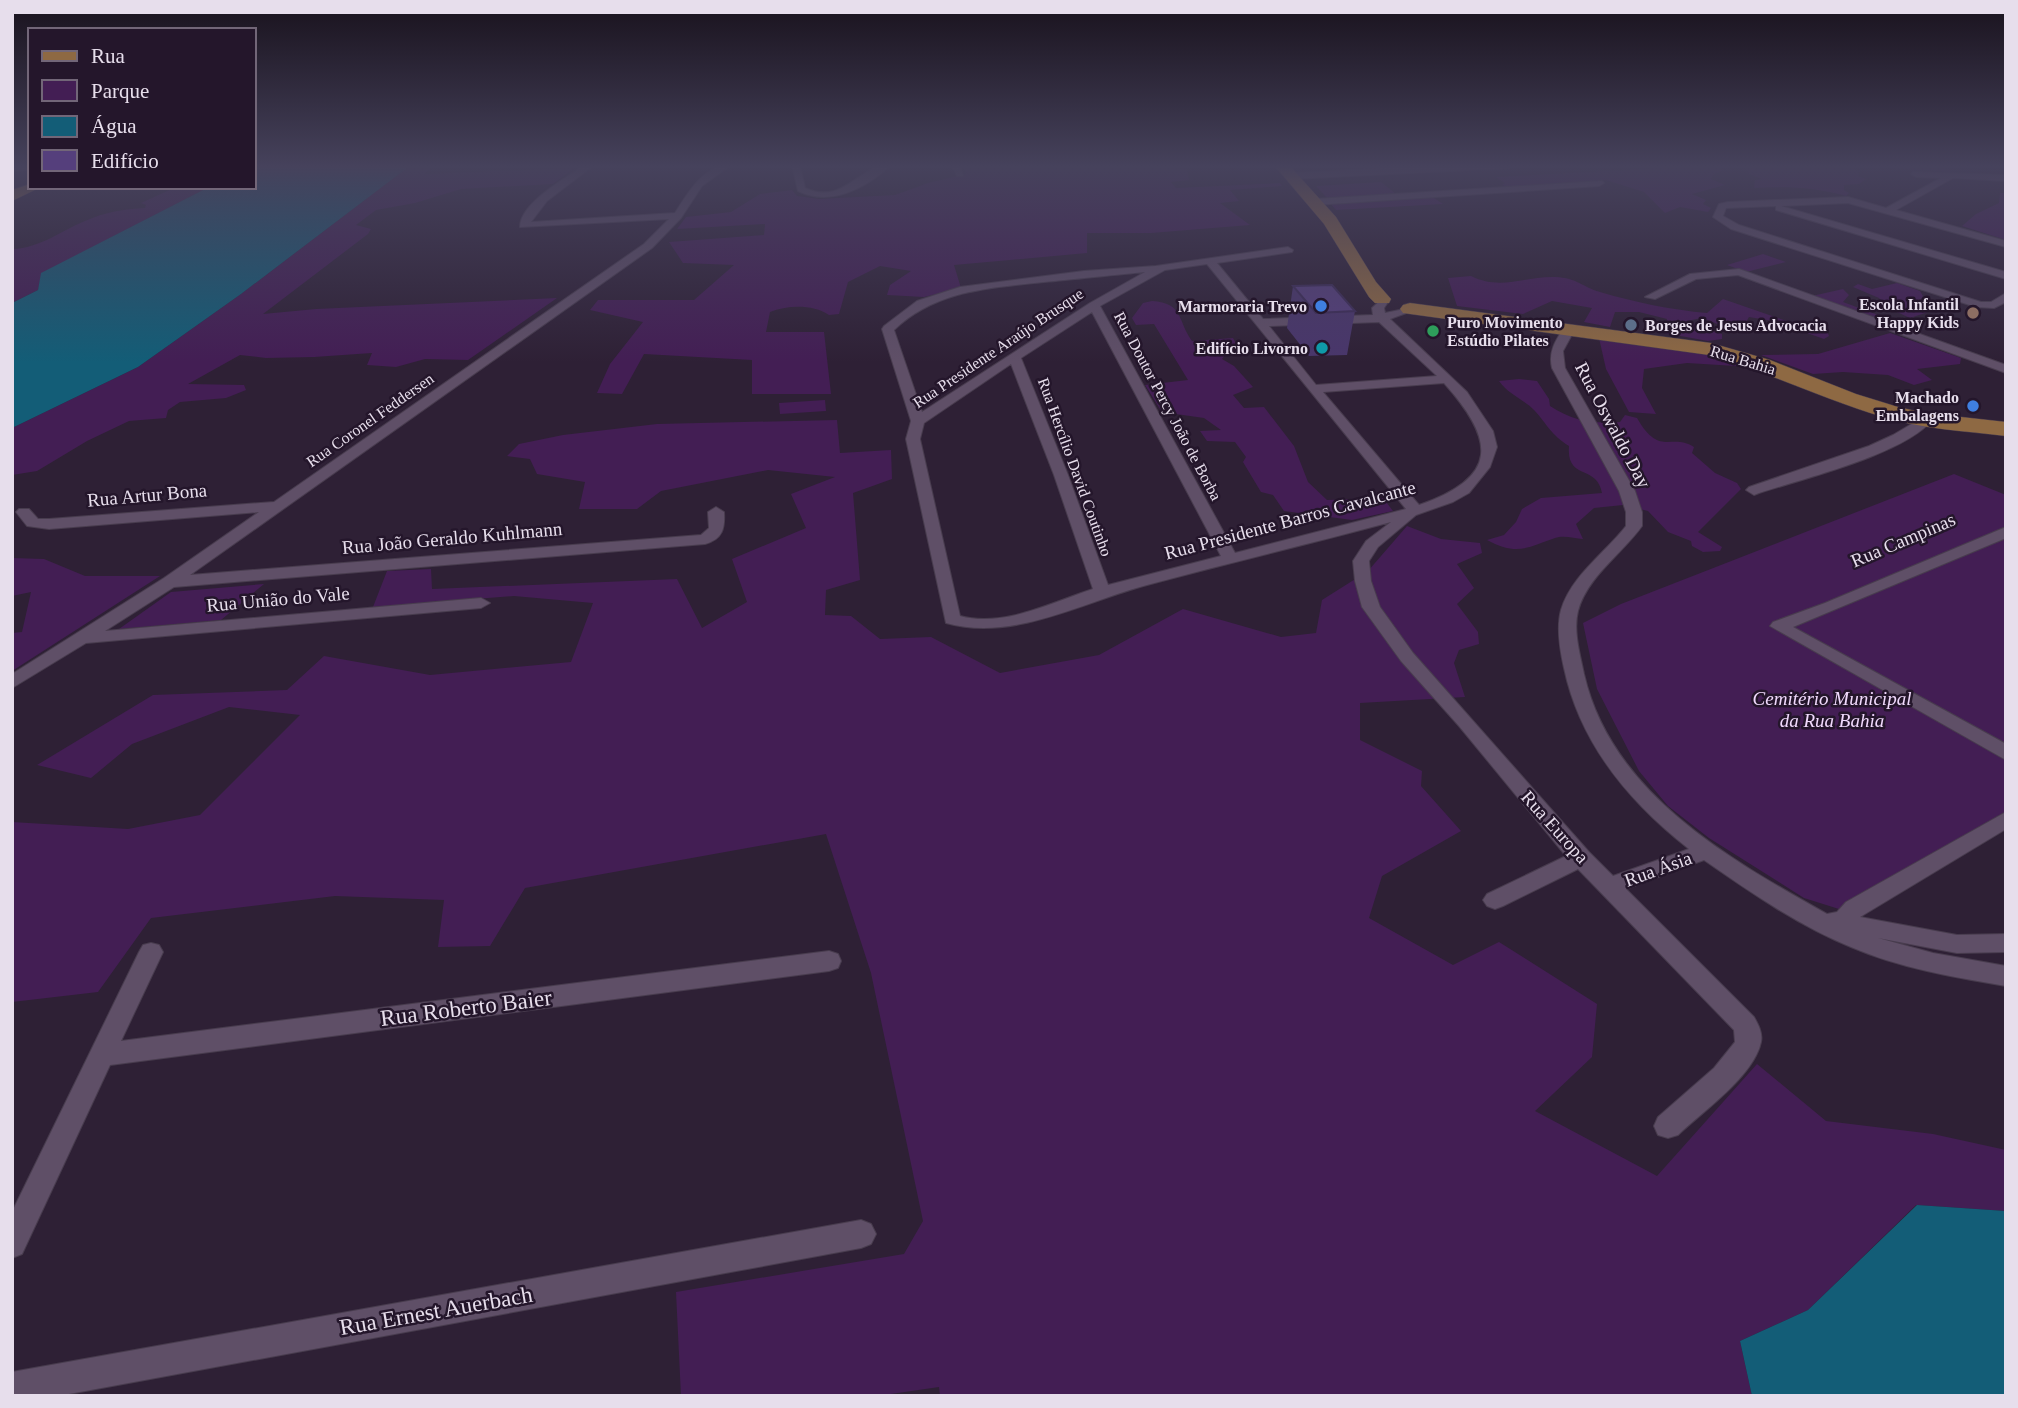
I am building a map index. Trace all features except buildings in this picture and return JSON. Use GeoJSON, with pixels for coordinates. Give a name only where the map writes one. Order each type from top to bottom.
{"type":"FeatureCollection","features":[{"type":"Feature","properties":{"kind":"main road","name":"Rua Bahia"},"geometry":{"type":"LineString","coordinates":[[1335,231],[1360,267],[1409,304],[1480,317],[1671,342],[1735,355],[1848,399],[1925,420],[2004,429]]}},
{"type":"Feature","properties":{"kind":"main road","name":"Rua Bahia"},"geometry":{"type":"LineString","coordinates":[[1360,267],[1362,278],[1382,307]]}},
{"type":"Feature","properties":{"kind":"main road"},"geometry":{"type":"LineString","coordinates":[[1382,307],[1409,304]]}},
{"type":"Feature","properties":{"kind":"street","name":"Rua Coronel Feddersen"},"geometry":{"type":"LineString","coordinates":[[12,682],[170,582],[639,253],[662,231]]}},
{"type":"Feature","properties":{"kind":"street"},"geometry":{"type":"LineString","coordinates":[[1747,231],[1980,305],[1994,306],[2006,296]]}},
{"type":"Feature","properties":{"kind":"street"},"geometry":{"type":"LineString","coordinates":[[1853,231],[2006,276]]}},
{"type":"Feature","properties":{"kind":"street"},"geometry":{"type":"LineString","coordinates":[[1958,231],[2006,244]]}},
{"type":"Feature","properties":{"kind":"street","name":"Rua Presidente Araújo Brusque"},"geometry":{"type":"LineString","coordinates":[[952,619],[927,514],[913,439],[918,421],[1094,305],[1162,267],[1288,250]]}},
{"type":"Feature","properties":{"kind":"street"},"geometry":{"type":"LineString","coordinates":[[1209,260],[1415,510]]}},
{"type":"Feature","properties":{"kind":"street"},"geometry":{"type":"LineString","coordinates":[[918,421],[888,329],[905,313],[938,297],[980,287],[1162,267]]}},
{"type":"Feature","properties":{"kind":"street"},"geometry":{"type":"LineString","coordinates":[[1651,297],[1694,276],[1739,272],[2006,369]]}},
{"type":"Feature","properties":{"kind":"street","name":"Rua Doutor Percy João de Borba"},"geometry":{"type":"LineString","coordinates":[[1094,305],[1231,560]]}},
{"type":"Feature","properties":{"kind":"street"},"geometry":{"type":"LineString","coordinates":[[1259,323],[1382,307]]}},
{"type":"Feature","properties":{"kind":"street","name":"Rua Presidente Barros Cavalcante"},"geometry":{"type":"LineString","coordinates":[[952,619],[972,625],[1005,621],[1102,591],[1231,560],[1415,510],[1459,493],[1484,466],[1490,447],[1484,426],[1473,408],[1382,307]]}},
{"type":"Feature","properties":{"kind":"street","name":"Rua Oswaldo Day"},"geometry":{"type":"LineString","coordinates":[[1569,329],[1558,346],[1555,359],[1561,376],[1627,491],[1634,512],[1634,526],[1574,599],[1567,624],[1573,675],[1592,728],[1606,751],[1640,793],[1706,851],[1816,919],[1890,952],[2006,976]]}},
{"type":"Feature","properties":{"kind":"street","name":"Rua Hercílio David Coutinho"},"geometry":{"type":"LineString","coordinates":[[1014,356],[1061,475],[1102,591]]}},
{"type":"Feature","properties":{"kind":"street"},"geometry":{"type":"LineString","coordinates":[[1313,389],[1447,379]]}},
{"type":"Feature","properties":{"kind":"street"},"geometry":{"type":"LineString","coordinates":[[1754,490],[1880,446],[1915,431],[1925,420]]}},
{"type":"Feature","properties":{"kind":"street","name":"Rua Artur Bona"},"geometry":{"type":"LineString","coordinates":[[24,512],[33,523],[49,524],[278,506]]}},
{"type":"Feature","properties":{"kind":"street","name":"Rua Europa"},"geometry":{"type":"LineString","coordinates":[[1415,510],[1404,522],[1372,544],[1362,561],[1363,581],[1371,607],[1407,657],[1581,858],[1745,1024],[1749,1036],[1747,1047],[1725,1073],[1668,1126]]}},
{"type":"Feature","properties":{"kind":"street","name":"Rua João Geraldo Kuhlmann"},"geometry":{"type":"LineString","coordinates":[[170,582],[705,539],[717,529],[716,512]]}},
{"type":"Feature","properties":{"kind":"street","name":"Rua Campinas"},"geometry":{"type":"LineString","coordinates":[[1818,607],[2006,520]]}},
{"type":"Feature","properties":{"kind":"street","name":"Rua Campinas"},"geometry":{"type":"LineString","coordinates":[[1818,607],[2006,532]]}},
{"type":"Feature","properties":{"kind":"street","name":"Rua União do Vale"},"geometry":{"type":"LineString","coordinates":[[78,638],[481,603]]}},
{"type":"Feature","properties":{"kind":"street"},"geometry":{"type":"LineString","coordinates":[[1818,607],[1779,626],[2006,753]]}},
{"type":"Feature","properties":{"kind":"street"},"geometry":{"type":"LineString","coordinates":[[1843,922],[1854,908],[2006,819]]}},
{"type":"Feature","properties":{"kind":"street","name":"Rua Ásia"},"geometry":{"type":"LineString","coordinates":[[1610,886],[1706,851]]}},
{"type":"Feature","properties":{"kind":"street"},"geometry":{"type":"LineString","coordinates":[[1495,900],[1581,858]]}},
{"type":"Feature","properties":{"kind":"street"},"geometry":{"type":"LineString","coordinates":[[1816,919],[1957,944],[2006,943]]}},
{"type":"Feature","properties":{"kind":"street"},"geometry":{"type":"LineString","coordinates":[[12,1244],[151,952]]}},
{"type":"Feature","properties":{"kind":"street","name":"Rua Roberto Baier"},"geometry":{"type":"LineString","coordinates":[[102,1055],[830,961]]}},
{"type":"Feature","properties":{"kind":"street","name":"Rua Ernest Auerbach"},"geometry":{"type":"LineString","coordinates":[[12,1388],[861,1234]]}},
{"type":"Feature","properties":{"kind":"green space"},"geometry":{"type":"Polygon","coordinates":[[[64,231],[124,231],[42,273],[38,290],[12,303],[12,249],[41,242],[64,231]]]}},
{"type":"Feature","properties":{"kind":"green space"},"geometry":{"type":"Polygon","coordinates":[[[324,231],[370,231],[263,314],[316,309],[557,298],[468,360],[425,359],[396,367],[367,365],[372,353],[266,358],[240,355],[188,384],[244,385],[246,390],[226,398],[180,402],[168,410],[166,418],[129,421],[87,441],[37,471],[12,475],[12,428],[138,367],[324,231]]]}},
{"type":"Feature","properties":{"kind":"green space"},"geometry":{"type":"Polygon","coordinates":[[[764,231],[1179,231],[1087,233],[1087,253],[954,265],[961,288],[924,297],[887,295],[890,285],[911,271],[880,266],[848,282],[839,314],[829,315],[823,311],[800,307],[770,312],[766,332],[824,332],[831,394],[752,394],[752,360],[644,354],[622,394],[597,393],[610,364],[643,322],[590,310],[598,300],[694,300],[734,265],[683,263],[669,242],[764,235],[764,231]]]}},
{"type":"Feature","properties":{"kind":"green space"},"geometry":{"type":"Polygon","coordinates":[[[1977,231],[2006,231],[2006,240],[1977,231]]]}},
{"type":"Feature","properties":{"kind":"green space"},"geometry":{"type":"Polygon","coordinates":[[[1763,254],[1786,262],[1746,272],[1727,265],[1763,254]]]}},
{"type":"Feature","properties":{"kind":"green space"},"geometry":{"type":"Polygon","coordinates":[[[1471,276],[1503,283],[1544,277],[1563,278],[1626,299],[1707,313],[1723,299],[1795,324],[1827,331],[1829,336],[1824,339],[1773,321],[1749,317],[1743,323],[1720,325],[1702,318],[1687,321],[1722,334],[1722,339],[1708,341],[1664,333],[1667,319],[1639,312],[1615,312],[1610,327],[1584,322],[1592,308],[1552,301],[1523,314],[1457,306],[1448,278],[1471,276]]]}},
{"type":"Feature","properties":{"kind":"green space"},"geometry":{"type":"Polygon","coordinates":[[[1897,283],[1920,291],[1923,296],[1919,302],[1930,306],[1931,311],[1910,318],[1886,307],[1879,298],[1853,287],[1858,284],[1872,289],[1897,283]]]}},
{"type":"Feature","properties":{"kind":"green space"},"geometry":{"type":"Polygon","coordinates":[[[1843,289],[1849,295],[1843,302],[1881,316],[1874,319],[1812,296],[1843,289]]]}},
{"type":"Feature","properties":{"kind":"green space"},"geometry":{"type":"Polygon","coordinates":[[[1162,302],[1175,309],[1192,341],[1233,338],[1239,349],[1226,354],[1222,359],[1234,366],[1253,387],[1233,395],[1244,408],[1264,407],[1294,446],[1308,482],[1327,500],[1383,498],[1393,511],[1352,520],[1284,511],[1273,495],[1261,492],[1243,462],[1246,457],[1235,442],[1207,441],[1200,431],[1221,430],[1204,418],[1162,412],[1145,385],[1188,380],[1154,324],[1136,325],[1132,318],[1143,303],[1162,302]]]}},
{"type":"Feature","properties":{"kind":"green space"},"geometry":{"type":"Polygon","coordinates":[[[1890,333],[1961,358],[1960,364],[1917,369],[1932,380],[1914,385],[1888,375],[1843,372],[1813,374],[1761,355],[1818,354],[1890,333]]]}},
{"type":"Feature","properties":{"kind":"green space"},"geometry":{"type":"Polygon","coordinates":[[[1599,338],[1719,356],[1752,367],[1687,363],[1644,369],[1642,388],[1656,414],[1629,412],[1606,369],[1599,338]]]}},
{"type":"Feature","properties":{"kind":"green space"},"geometry":{"type":"Polygon","coordinates":[[[1499,381],[1537,381],[1549,399],[1550,406],[1575,418],[1610,423],[1620,422],[1625,415],[1637,418],[1652,437],[1659,441],[1686,443],[1694,447],[1692,453],[1715,473],[1737,483],[1741,489],[1698,532],[1722,547],[1720,551],[1703,552],[1692,546],[1691,541],[1668,532],[1648,511],[1623,505],[1594,508],[1576,524],[1583,539],[1558,537],[1521,549],[1506,548],[1487,540],[1504,535],[1516,522],[1522,509],[1541,498],[1602,493],[1594,478],[1572,464],[1569,446],[1553,433],[1534,410],[1499,381]]]}},
{"type":"Feature","properties":{"kind":"green space"},"geometry":{"type":"Polygon","coordinates":[[[825,400],[826,411],[780,414],[779,403],[825,400]]]}},
{"type":"Feature","properties":{"kind":"green space"},"geometry":{"type":"Polygon","coordinates":[[[837,420],[840,453],[891,450],[892,479],[853,493],[860,580],[826,590],[825,615],[851,616],[880,639],[931,637],[1000,673],[1099,655],[1183,609],[1281,637],[1316,633],[1322,600],[1368,571],[1407,526],[1441,539],[1480,543],[1482,553],[1457,564],[1474,588],[1457,604],[1478,632],[1479,644],[1459,650],[1454,663],[1465,697],[1360,703],[1360,740],[1422,771],[1421,786],[1461,831],[1382,876],[1369,918],[1453,965],[1499,942],[1597,1004],[1592,1057],[1535,1111],[1657,1176],[1757,1064],[1826,1121],[1933,1134],[2006,1150],[2006,1211],[1916,1205],[1808,1310],[1740,1341],[1752,1396],[940,1396],[939,1387],[877,1396],[681,1396],[676,1292],[904,1254],[923,1221],[871,973],[826,834],[525,888],[490,946],[438,947],[444,900],[335,896],[151,918],[98,992],[12,1002],[12,822],[128,829],[200,815],[300,715],[229,707],[132,744],[91,778],[37,765],[153,695],[287,690],[324,656],[430,675],[571,662],[593,603],[514,596],[373,607],[387,571],[431,569],[432,589],[677,579],[702,628],[747,602],[732,559],[806,528],[791,494],[835,477],[768,470],[661,491],[637,509],[579,509],[585,482],[537,474],[530,459],[507,456],[519,444],[563,435],[657,424],[837,420]]]}},
{"type":"Feature","properties":{"kind":"green space","name":"Cemitério Municipal da Rua Bahia"},"geometry":{"type":"Polygon","coordinates":[[[1954,474],[2006,495],[2006,825],[1858,915],[1804,898],[1709,838],[1668,806],[1639,771],[1597,689],[1583,623],[1621,604],[1954,474]]]}},
{"type":"Feature","properties":{"kind":"green space"},"geometry":{"type":"Polygon","coordinates":[[[12,558],[44,559],[85,576],[160,576],[12,671],[12,633],[22,632],[31,592],[12,596],[12,558]]]}},
{"type":"Feature","properties":{"kind":"green space"},"geometry":{"type":"Polygon","coordinates":[[[264,584],[221,620],[119,629],[171,592],[264,584]]]}},
{"type":"Feature","properties":{"kind":"water"},"geometry":{"type":"Polygon","coordinates":[[[124,231],[324,231],[138,367],[12,428],[12,303],[38,290],[41,273],[124,231]]]}},
{"type":"Feature","properties":{"kind":"water"},"geometry":{"type":"Polygon","coordinates":[[[1917,1205],[2006,1211],[2006,1396],[1752,1396],[1740,1341],[1808,1310],[1917,1205]]]}},
{"type":"Feature","properties":{"kind":"place","name":"Marmoraria Trevo"},"geometry":{"type":"Point","coordinates":[1321,306]}},
{"type":"Feature","properties":{"kind":"place","name":"Escola Infantil Happy Kids"},"geometry":{"type":"Point","coordinates":[1973,313]}},
{"type":"Feature","properties":{"kind":"place","name":"Borges de Jesus Advocacia"},"geometry":{"type":"Point","coordinates":[1631,325]}},
{"type":"Feature","properties":{"kind":"place","name":"Puro Movimento Estúdio Pilates"},"geometry":{"type":"Point","coordinates":[1433,331]}},
{"type":"Feature","properties":{"kind":"place","name":"Edifício Livorno"},"geometry":{"type":"Point","coordinates":[1322,348]}},
{"type":"Feature","properties":{"kind":"place","name":"Machado Embalagens"},"geometry":{"type":"Point","coordinates":[1973,406]}}]}
